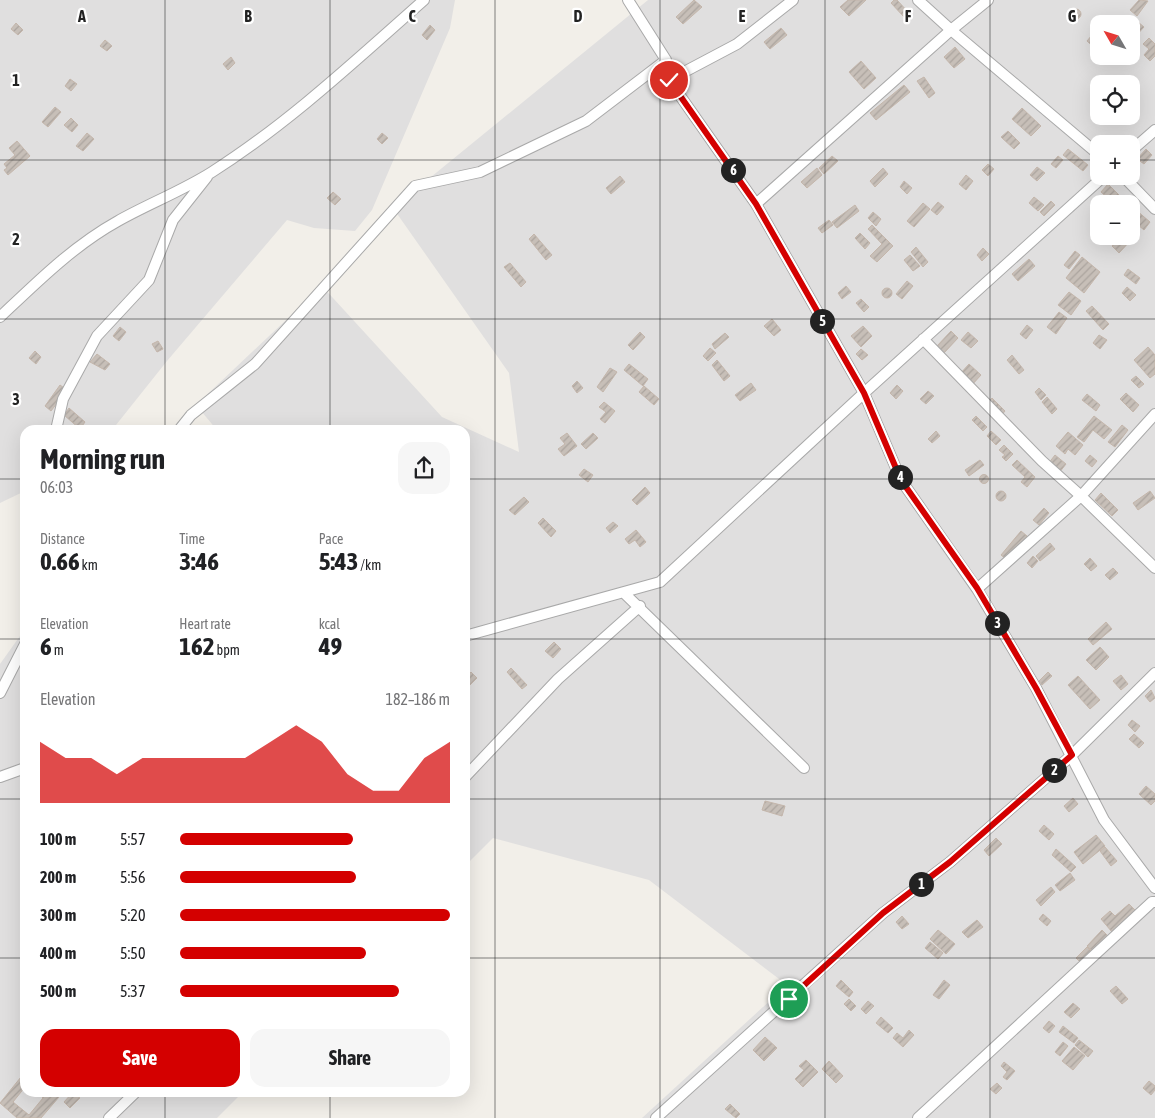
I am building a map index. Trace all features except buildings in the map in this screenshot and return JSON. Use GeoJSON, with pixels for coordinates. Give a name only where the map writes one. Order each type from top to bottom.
{"type":"FeatureCollection","features":[{"type":"Feature","properties":{"kind":"street"},"geometry":{"type":"LineString","coordinates":[[0,317],[60,260],[116,222],[210,174],[264,137],[342,73],[424,0]]}},
{"type":"Feature","properties":{"kind":"street"},"geometry":{"type":"LineString","coordinates":[[628,0],[666,60],[669,80],[756,204],[864,393],[901,480],[977,588],[1036,688],[1104,820],[1155,888]]}},
{"type":"Feature","properties":{"kind":"street"},"geometry":{"type":"LineString","coordinates":[[669,80],[738,44],[793,0]]}},
{"type":"Feature","properties":{"kind":"street"},"geometry":{"type":"LineString","coordinates":[[918,0],[1090,147]]}},
{"type":"Feature","properties":{"kind":"street"},"geometry":{"type":"LineString","coordinates":[[756,204],[951,30],[988,0]]}},
{"type":"Feature","properties":{"kind":"street"},"geometry":{"type":"LineString","coordinates":[[182,425],[191,415],[255,364],[415,186],[480,172],[586,121],[666,60]]}},
{"type":"Feature","properties":{"kind":"street"},"geometry":{"type":"LineString","coordinates":[[1140,143],[1155,130]]}},
{"type":"Feature","properties":{"kind":"street"},"geometry":{"type":"LineString","coordinates":[[57,425],[63,400],[97,336],[149,280],[173,220],[210,174]]}},
{"type":"Feature","properties":{"kind":"street"},"geometry":{"type":"LineString","coordinates":[[470,635],[660,582],[923,339],[1094,185]]}},
{"type":"Feature","properties":{"kind":"street"},"geometry":{"type":"LineString","coordinates":[[1132,185],[1155,209]]}},
{"type":"Feature","properties":{"kind":"street"},"geometry":{"type":"LineString","coordinates":[[923,339],[1042,461],[1154,565]]}},
{"type":"Feature","properties":{"kind":"street"},"geometry":{"type":"LineString","coordinates":[[977,588],[1081,496],[1155,414]]}},
{"type":"Feature","properties":{"kind":"street"},"geometry":{"type":"LineString","coordinates":[[624,593],[640,606],[804,768]]}},
{"type":"Feature","properties":{"kind":"street"},"geometry":{"type":"LineString","coordinates":[[470,772],[558,679],[640,606]]}},
{"type":"Feature","properties":{"kind":"street"},"geometry":{"type":"LineString","coordinates":[[0,693],[20,654]]}},
{"type":"Feature","properties":{"kind":"street"},"geometry":{"type":"LineString","coordinates":[[656,1118],[883,913],[950,862],[1072,755],[1155,672]]}},
{"type":"Feature","properties":{"kind":"street"},"geometry":{"type":"LineString","coordinates":[[0,777],[20,770]]}},
{"type":"Feature","properties":{"kind":"street"},"geometry":{"type":"LineString","coordinates":[[918,1118],[1152,902],[1155,902]]}},
{"type":"Feature","properties":{"kind":"street"},"geometry":{"type":"LineString","coordinates":[[109,1118],[131,1097]]}},
{"type":"Feature","properties":{"kind":"shaded area"},"geometry":{"type":"Polygon","coordinates":[[[0,0],[455,0],[450,28],[372,210],[355,231],[314,228],[287,220],[167,361],[116,425],[20,425],[20,493],[0,503],[0,0]]]}},
{"type":"Feature","properties":{"kind":"shaded area"},"geometry":{"type":"Polygon","coordinates":[[[648,0],[1155,0],[1155,1118],[642,1118],[787,985],[649,880],[493,838],[470,861],[470,430],[519,452],[509,373],[393,208],[648,0]]]}},
{"type":"Feature","properties":{"kind":"shaded area"},"geometry":{"type":"Polygon","coordinates":[[[322,286],[442,417],[460,425],[213,425],[196,405],[322,286]]]}},
{"type":"Feature","properties":{"kind":"shaded area"},"geometry":{"type":"Polygon","coordinates":[[[20,636],[20,1097],[238,1097],[217,1118],[0,1118],[0,664],[20,636]]]}},
{"type":"Feature","properties":{"kind":"route"},"geometry":{"type":"LineString","coordinates":[[669,80],[756,204],[864,393],[901,480],[977,588],[1036,688],[1072,755],[950,862],[883,913],[789,999]]}}]}
